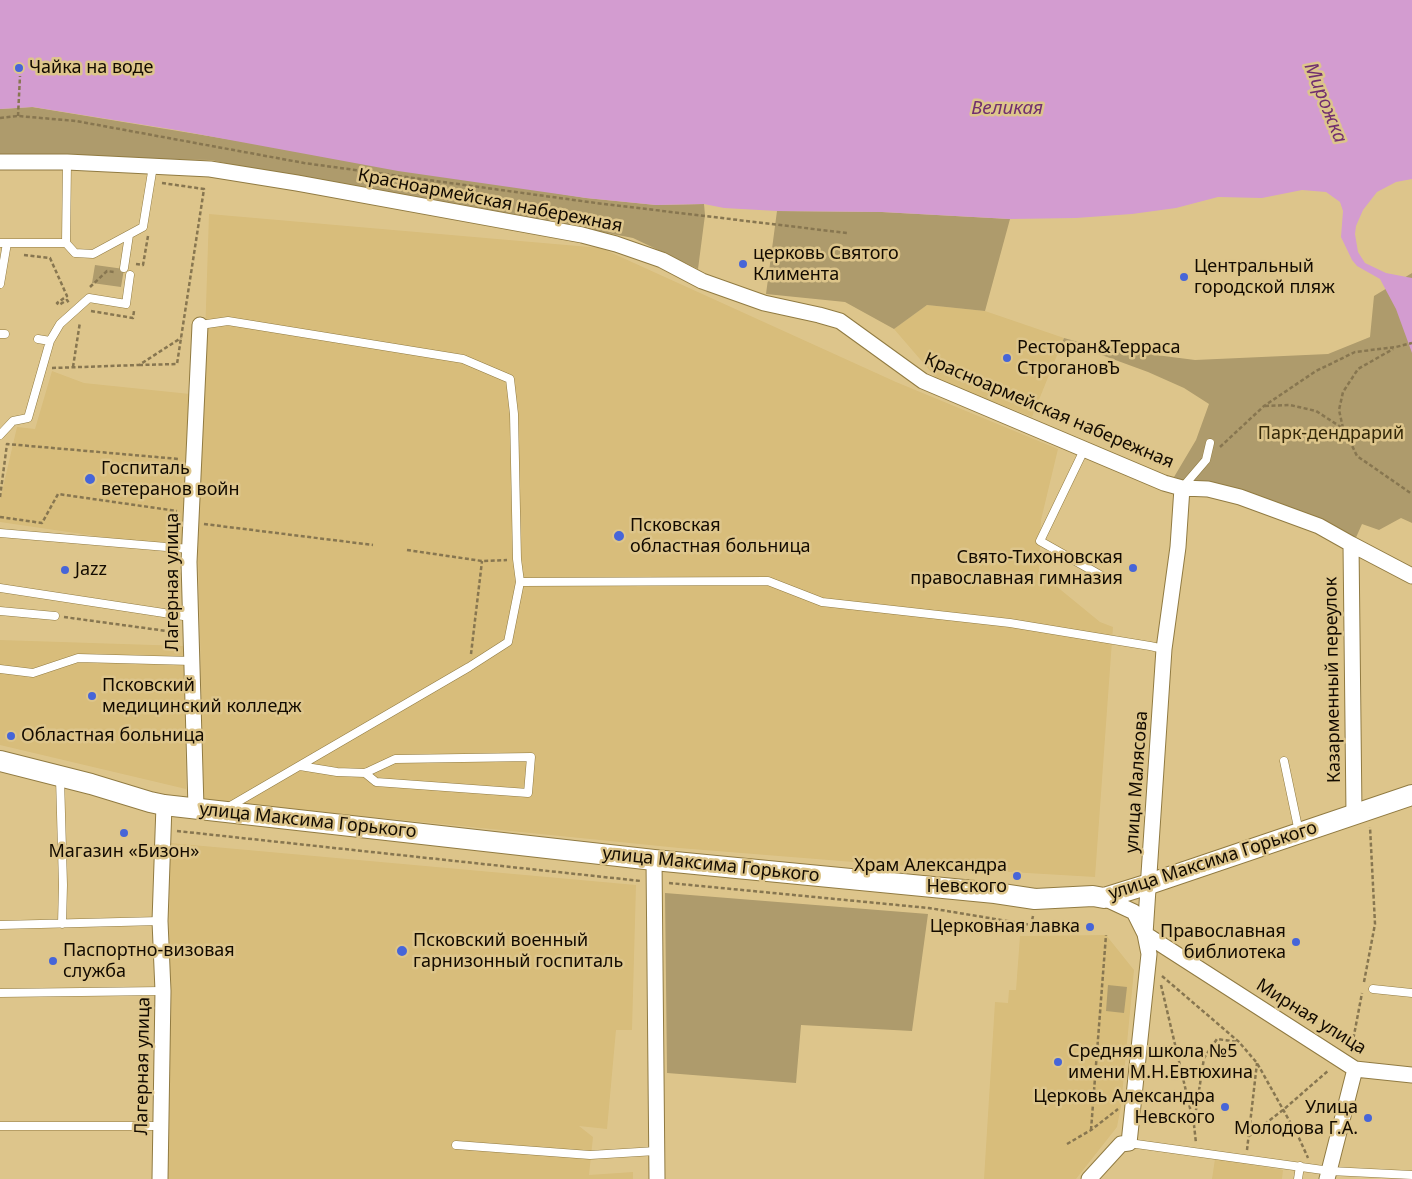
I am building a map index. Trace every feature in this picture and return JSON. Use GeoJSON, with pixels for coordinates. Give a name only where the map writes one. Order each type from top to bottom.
{"type":"FeatureCollection","features":[{"type":"Feature","properties":{"kind":"main road","name":"улица Максима Горького"},"geometry":{"type":"LineString","coordinates":[[0,761],[91,784],[150,802],[221,812],[654,860],[995,893],[1035,899],[1093,896],[1104,898],[1299,834],[1362,818],[1412,795]]}},
{"type":"Feature","properties":{"kind":"street","name":"Красноармейская набережная"},"geometry":{"type":"LineString","coordinates":[[0,162],[67,162],[151,173],[210,169],[582,235],[616,244],[662,260],[702,281],[764,304],[840,321],[924,381],[1164,483],[1182,488],[1208,490],[1240,497],[1281,511],[1318,526],[1412,576]]}},
{"type":"Feature","properties":{"kind":"street","name":"Лагерная улица"},"geometry":{"type":"LineString","coordinates":[[196,808],[190,617],[190,549],[200,325]]}},
{"type":"Feature","properties":{"kind":"street","name":"улица Малясова"},"geometry":{"type":"LineString","coordinates":[[1129,1143],[1149,954],[1145,934],[1164,650],[1178,547],[1182,488]]}},
{"type":"Feature","properties":{"kind":"street","name":"Казарменный переулок"},"geometry":{"type":"LineString","coordinates":[[1351,544],[1362,818]]}},
{"type":"Feature","properties":{"kind":"street","name":"Лагерная улица"},"geometry":{"type":"LineString","coordinates":[[160,1179],[163,991],[160,921],[164,804]]}},
{"type":"Feature","properties":{"kind":"street"},"geometry":{"type":"LineString","coordinates":[[654,860],[657,1179]]}},
{"type":"Feature","properties":{"kind":"street"},"geometry":{"type":"LineString","coordinates":[[1104,898],[1134,912],[1145,934]]}},
{"type":"Feature","properties":{"kind":"street","name":"Мирная улица"},"geometry":{"type":"LineString","coordinates":[[1145,934],[1346,1067],[1412,1075]]}},
{"type":"Feature","properties":{"kind":"street"},"geometry":{"type":"LineString","coordinates":[[1329,1175],[1346,1067]]}},
{"type":"Feature","properties":{"kind":"street"},"geometry":{"type":"LineString","coordinates":[[1089,1179],[1120,1144],[1129,1143]]}},
{"type":"Feature","properties":{"kind":"lane"},"geometry":{"type":"LineString","coordinates":[[67,162],[66,243],[75,253],[93,254],[143,227],[151,173]]}},
{"type":"Feature","properties":{"kind":"lane"},"geometry":{"type":"LineString","coordinates":[[124,268],[129,235]]}},
{"type":"Feature","properties":{"kind":"lane"},"geometry":{"type":"LineString","coordinates":[[0,284],[5,254],[3,243],[66,243]]}},
{"type":"Feature","properties":{"kind":"lane"},"geometry":{"type":"LineString","coordinates":[[0,435],[13,421],[28,418],[50,341],[60,324],[89,298],[126,304],[130,275]]}},
{"type":"Feature","properties":{"kind":"lane"},"geometry":{"type":"LineString","coordinates":[[200,325],[228,321],[463,359],[510,379],[514,414],[517,559],[520,582],[508,642],[469,667],[221,812]]}},
{"type":"Feature","properties":{"kind":"lane"},"geometry":{"type":"LineString","coordinates":[[38,339],[50,341]]}},
{"type":"Feature","properties":{"kind":"lane"},"geometry":{"type":"LineString","coordinates":[[1182,488],[1206,460],[1210,443]]}},
{"type":"Feature","properties":{"kind":"lane"},"geometry":{"type":"LineString","coordinates":[[1084,450],[1040,541],[1109,580]]}},
{"type":"Feature","properties":{"kind":"lane"},"geometry":{"type":"LineString","coordinates":[[0,533],[190,549]]}},
{"type":"Feature","properties":{"kind":"lane"},"geometry":{"type":"LineString","coordinates":[[520,582],[768,581],[822,602],[1010,624],[1150,646],[1164,650]]}},
{"type":"Feature","properties":{"kind":"lane"},"geometry":{"type":"LineString","coordinates":[[0,588],[190,617]]}},
{"type":"Feature","properties":{"kind":"lane"},"geometry":{"type":"LineString","coordinates":[[0,611],[55,616]]}},
{"type":"Feature","properties":{"kind":"lane"},"geometry":{"type":"LineString","coordinates":[[0,670],[33,673],[78,658],[192,661]]}},
{"type":"Feature","properties":{"kind":"lane"},"geometry":{"type":"LineString","coordinates":[[300,766],[337,772],[365,773],[395,759],[531,756],[528,793],[376,782],[365,773]]}},
{"type":"Feature","properties":{"kind":"lane"},"geometry":{"type":"LineString","coordinates":[[1284,761],[1299,834]]}},
{"type":"Feature","properties":{"kind":"lane"},"geometry":{"type":"LineString","coordinates":[[60,777],[63,884],[62,924]]}},
{"type":"Feature","properties":{"kind":"lane"},"geometry":{"type":"LineString","coordinates":[[0,925],[160,921]]}},
{"type":"Feature","properties":{"kind":"lane"},"geometry":{"type":"LineString","coordinates":[[1373,989],[1412,993]]}},
{"type":"Feature","properties":{"kind":"lane"},"geometry":{"type":"LineString","coordinates":[[0,993],[163,991]]}},
{"type":"Feature","properties":{"kind":"lane"},"geometry":{"type":"LineString","coordinates":[[0,1126],[160,1126]]}},
{"type":"Feature","properties":{"kind":"lane"},"geometry":{"type":"LineString","coordinates":[[1129,1143],[1300,1166],[1329,1175],[1412,1175]]}},
{"type":"Feature","properties":{"kind":"lane"},"geometry":{"type":"LineString","coordinates":[[456,1145],[590,1155],[656,1151]]}},
{"type":"Feature","properties":{"kind":"lane"},"geometry":{"type":"LineString","coordinates":[[1298,1179],[1300,1166]]}},
{"type":"Feature","properties":{"kind":"path"},"geometry":{"type":"LineString","coordinates":[[18,116],[20,76]]}},
{"type":"Feature","properties":{"kind":"path"},"geometry":{"type":"LineString","coordinates":[[0,118],[18,116],[76,121],[323,165],[596,203],[847,233]]}},
{"type":"Feature","properties":{"kind":"path"},"geometry":{"type":"LineString","coordinates":[[42,368],[177,364],[204,189],[151,173]]}},
{"type":"Feature","properties":{"kind":"path"},"geometry":{"type":"LineString","coordinates":[[5,254],[50,258],[67,296],[57,303],[59,305],[67,300],[69,302]]}},
{"type":"Feature","properties":{"kind":"path"},"geometry":{"type":"LineString","coordinates":[[73,367],[83,304]]}},
{"type":"Feature","properties":{"kind":"path"},"geometry":{"type":"LineString","coordinates":[[139,365],[181,338]]}},
{"type":"Feature","properties":{"kind":"path"},"geometry":{"type":"LineString","coordinates":[[1206,460],[1264,406],[1316,371],[1355,352],[1412,343]]}},
{"type":"Feature","properties":{"kind":"path"},"geometry":{"type":"LineString","coordinates":[[1396,347],[1358,369],[1342,392],[1339,410],[1344,429],[1358,456],[1412,494]]}},
{"type":"Feature","properties":{"kind":"path"},"geometry":{"type":"LineString","coordinates":[[1264,406],[1290,405],[1316,411],[1344,429]]}},
{"type":"Feature","properties":{"kind":"path"},"geometry":{"type":"LineString","coordinates":[[0,498],[7,444],[193,460]]}},
{"type":"Feature","properties":{"kind":"path"},"geometry":{"type":"LineString","coordinates":[[0,516],[42,523],[58,494],[373,545]]}},
{"type":"Feature","properties":{"kind":"path"},"geometry":{"type":"LineString","coordinates":[[407,550],[482,561],[517,559]]}},
{"type":"Feature","properties":{"kind":"path"},"geometry":{"type":"LineString","coordinates":[[469,667],[482,561]]}},
{"type":"Feature","properties":{"kind":"path"},"geometry":{"type":"LineString","coordinates":[[55,616],[174,632]]}},
{"type":"Feature","properties":{"kind":"path"},"geometry":{"type":"LineString","coordinates":[[1249,1136],[1346,1067],[1376,924],[1362,818]]}},
{"type":"Feature","properties":{"kind":"path"},"geometry":{"type":"LineString","coordinates":[[163,830],[655,882],[929,908],[1031,925],[1035,899]]}},
{"type":"Feature","properties":{"kind":"path"},"geometry":{"type":"LineString","coordinates":[[1091,1130],[1106,934]]}},
{"type":"Feature","properties":{"kind":"path"},"geometry":{"type":"LineString","coordinates":[[1197,1152],[1194,1125],[1158,973],[1239,1042],[1257,1062],[1299,1138],[1311,1168]]}},
{"type":"Feature","properties":{"kind":"path"},"geometry":{"type":"LineString","coordinates":[[1194,1125],[1204,1058],[1217,1039],[1239,1042]]}},
{"type":"Feature","properties":{"kind":"path"},"geometry":{"type":"LineString","coordinates":[[1246,1159],[1257,1062]]}},
{"type":"Feature","properties":{"kind":"path"},"geometry":{"type":"LineString","coordinates":[[1067,1144],[1091,1130],[1121,1106]]}},
{"type":"Feature","properties":{"kind":"shaded area","name":"Псковская областная больница"},"geometry":{"type":"Polygon","coordinates":[[[209,214],[601,248],[896,382],[1058,449],[1041,520],[1039,572],[1100,622],[1113,627],[1095,877],[891,865],[679,848],[204,800],[198,551],[209,214]]]}},
{"type":"Feature","properties":{"kind":"shaded area"},"geometry":{"type":"Polygon","coordinates":[[[927,305],[985,311],[1064,338],[1032,417],[938,380],[894,329],[927,305]]]}},
{"type":"Feature","properties":{"kind":"shaded area"},"geometry":{"type":"Polygon","coordinates":[[[52,371],[84,383],[190,394],[184,549],[0,522],[0,500],[17,427],[35,429],[52,371]]]}},
{"type":"Feature","properties":{"kind":"shaded area","name":"Псковский медицинский колледж"},"geometry":{"type":"Polygon","coordinates":[[[0,640],[184,646],[186,789],[0,745],[0,640]]]}},
{"type":"Feature","properties":{"kind":"shaded area","name":"Псковский военный гарнизонный госпиталь"},"geometry":{"type":"Polygon","coordinates":[[[170,843],[636,885],[632,1030],[616,1030],[607,1129],[579,1126],[593,1137],[589,1175],[633,1172],[633,1179],[167,1179],[170,843]]]}},
{"type":"Feature","properties":{"kind":"shaded area","name":"Средняя школа №5 имени М.Н.Евтюхина"},"geometry":{"type":"Polygon","coordinates":[[[1106,935],[1134,970],[1121,1106],[1117,1127],[1076,1179],[984,1179],[995,1002],[1008,1003],[1009,990],[1016,990],[1020,936],[1106,935]]]}},
{"type":"Feature","properties":{"kind":"shaded area"},"geometry":{"type":"Polygon","coordinates":[[[1215,1159],[1283,1170],[1282,1179],[1212,1179],[1215,1159]]]}},
{"type":"Feature","properties":{"kind":"green space"},"geometry":{"type":"Polygon","coordinates":[[[32,107],[586,198],[656,205],[704,204],[705,215],[698,269],[633,238],[456,204],[316,183],[211,160],[0,157],[0,109],[32,107]]]}},
{"type":"Feature","properties":{"kind":"green space"},"geometry":{"type":"Polygon","coordinates":[[[777,211],[882,212],[1010,219],[985,311],[927,305],[894,329],[845,302],[766,294],[777,211]]]}},
{"type":"Feature","properties":{"kind":"green space"},"geometry":{"type":"Polygon","coordinates":[[[95,265],[124,269],[121,287],[92,283],[95,265]]]}},
{"type":"Feature","properties":{"kind":"green space","name":"Парк-дендрарий"},"geometry":{"type":"Polygon","coordinates":[[[1412,273],[1412,523],[1401,518],[1379,530],[1362,524],[1354,542],[1174,477],[1196,440],[1209,404],[1184,388],[1148,372],[1088,350],[1059,351],[1064,338],[1082,343],[1099,341],[1125,351],[1195,360],[1328,354],[1370,337],[1374,296],[1412,273]]]}},
{"type":"Feature","properties":{"kind":"green space"},"geometry":{"type":"Polygon","coordinates":[[[665,893],[928,914],[912,1031],[801,1025],[796,1083],[667,1073],[665,893]]]}},
{"type":"Feature","properties":{"kind":"green space"},"geometry":{"type":"Polygon","coordinates":[[[1108,985],[1127,987],[1124,1013],[1106,1011],[1108,985]]]}},
{"type":"Feature","properties":{"kind":"water","name":"Великая"},"geometry":{"type":"Polygon","coordinates":[[[0,0],[1412,0],[1412,179],[1396,182],[1377,192],[1363,210],[1356,226],[1355,234],[1358,252],[1365,263],[1386,273],[1412,278],[1412,353],[1396,309],[1380,279],[1357,266],[1352,260],[1341,237],[1343,211],[1340,202],[1326,192],[1302,190],[1262,198],[1218,197],[1176,208],[1132,214],[1076,218],[1010,219],[882,212],[777,211],[724,208],[704,204],[656,205],[586,198],[398,171],[176,130],[33,107],[0,109],[0,0]]]}},
{"type":"Feature","properties":{"kind":"place","name":"Чайка на воде"},"geometry":{"type":"Point","coordinates":[19,68]}},
{"type":"Feature","properties":{"kind":"place","name":"церковь Святого Климента"},"geometry":{"type":"Point","coordinates":[743,264]}},
{"type":"Feature","properties":{"kind":"place","name":"Центральный городской пляж"},"geometry":{"type":"Point","coordinates":[1184,277]}},
{"type":"Feature","properties":{"kind":"place","name":"Ресторан&Терраса СтрогановЪ"},"geometry":{"type":"Point","coordinates":[1007,358]}},
{"type":"Feature","properties":{"kind":"place","name":"Госпиталь ветеранов войн"},"geometry":{"type":"Point","coordinates":[90,479]}},
{"type":"Feature","properties":{"kind":"place","name":"Псковская областная больница"},"geometry":{"type":"Point","coordinates":[619,536]}},
{"type":"Feature","properties":{"kind":"place","name":"Свято-Тихоновская православная гимназия"},"geometry":{"type":"Point","coordinates":[1133,568]}},
{"type":"Feature","properties":{"kind":"place","name":"Jazz"},"geometry":{"type":"Point","coordinates":[65,570]}},
{"type":"Feature","properties":{"kind":"place","name":"Псковский медицинский колледж"},"geometry":{"type":"Point","coordinates":[92,696]}},
{"type":"Feature","properties":{"kind":"place","name":"Областная больница"},"geometry":{"type":"Point","coordinates":[11,736]}},
{"type":"Feature","properties":{"kind":"place","name":"Магазин «Бизон»"},"geometry":{"type":"Point","coordinates":[124,833]}},
{"type":"Feature","properties":{"kind":"place","name":"Храм Александра Невского"},"geometry":{"type":"Point","coordinates":[1017,876]}},
{"type":"Feature","properties":{"kind":"place","name":"Церковная лавка"},"geometry":{"type":"Point","coordinates":[1090,927]}},
{"type":"Feature","properties":{"kind":"place","name":"Православная библиотека"},"geometry":{"type":"Point","coordinates":[1296,942]}},
{"type":"Feature","properties":{"kind":"place","name":"Псковский военный гарнизонный госпиталь"},"geometry":{"type":"Point","coordinates":[402,951]}},
{"type":"Feature","properties":{"kind":"place","name":"Паспортно-визовая служба"},"geometry":{"type":"Point","coordinates":[53,961]}},
{"type":"Feature","properties":{"kind":"place","name":"Средняя школа №5 имени М.Н.Евтюхина"},"geometry":{"type":"Point","coordinates":[1058,1062]}},
{"type":"Feature","properties":{"kind":"place","name":"Церковь Александра Невского"},"geometry":{"type":"Point","coordinates":[1225,1107]}},
{"type":"Feature","properties":{"kind":"place","name":"Улица Молодова Г.А."},"geometry":{"type":"Point","coordinates":[1368,1118]}},
{"type":"Feature","properties":{"kind":"water label","name":"Мирожка"},"geometry":{"type":"Point","coordinates":[1325,103]}}]}
